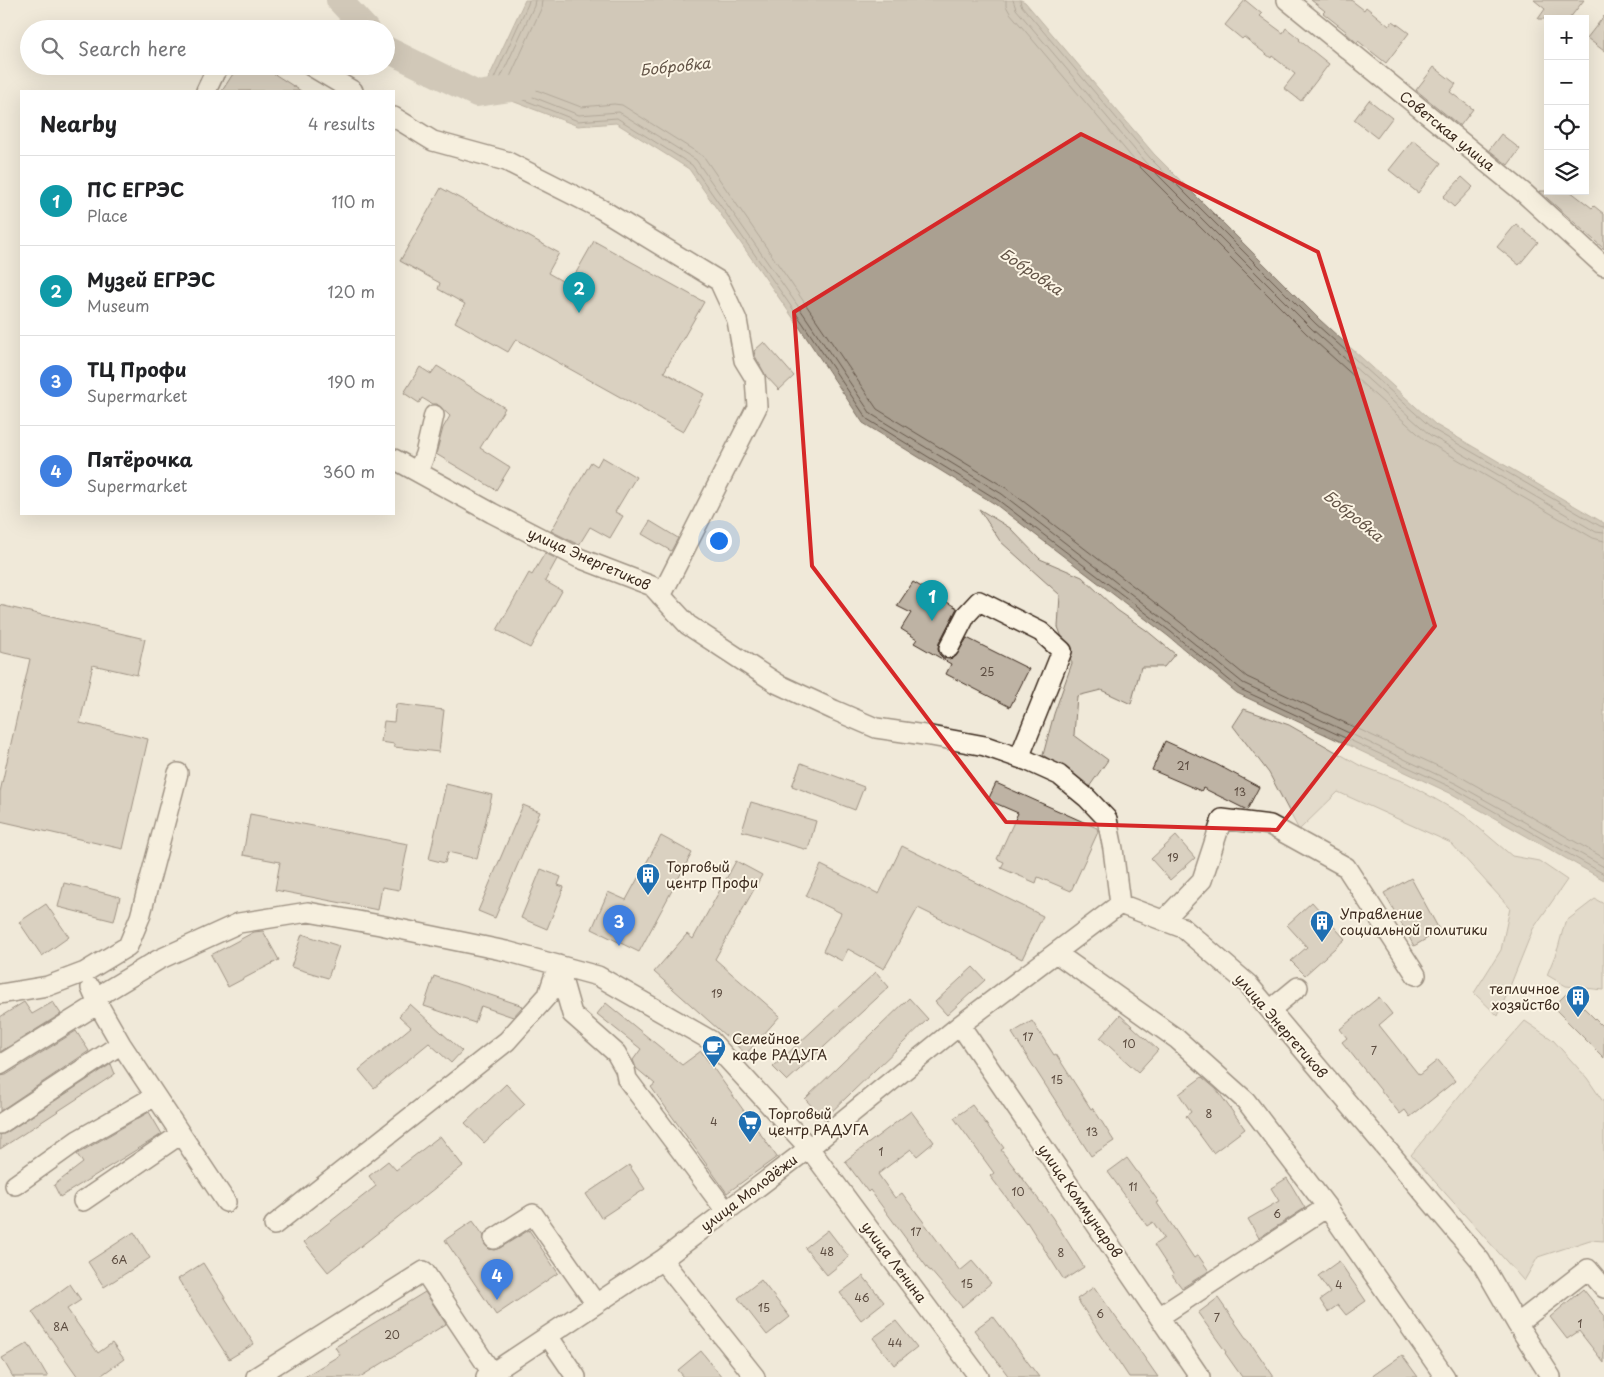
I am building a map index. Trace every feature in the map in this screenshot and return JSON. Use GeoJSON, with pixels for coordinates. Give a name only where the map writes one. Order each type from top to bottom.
{"type":"FeatureCollection","features":[{"type":"Feature","properties":{"kind":"street","name":"Советская улица"},"geometry":{"type":"LineString","coordinates":[[1286,0],[1524,193],[1604,266]]}},
{"type":"Feature","properties":{"kind":"street"},"geometry":{"type":"LineString","coordinates":[[206,90],[214,75]]}},
{"type":"Feature","properties":{"kind":"street"},"geometry":{"type":"LineString","coordinates":[[326,75],[351,90]]}},
{"type":"Feature","properties":{"kind":"street"},"geometry":{"type":"LineString","coordinates":[[395,118],[433,141],[506,161],[592,205],[719,281],[737,320],[744,360],[755,378],[757,407],[662,596]]}},
{"type":"Feature","properties":{"kind":"street"},"geometry":{"type":"LineString","coordinates":[[418,472],[425,454],[434,415]]}},
{"type":"Feature","properties":{"kind":"street","name":"улица Энергетиков"},"geometry":{"type":"LineString","coordinates":[[395,460],[579,558],[652,586],[688,625],[778,684],[876,728],[985,746],[1059,774],[1087,798],[1107,820],[1120,904],[1183,928],[1248,984],[1480,1260],[1517,1324],[1552,1377]]}},
{"type":"Feature","properties":{"kind":"street"},"geometry":{"type":"LineString","coordinates":[[949,648],[966,614],[979,601],[1041,632],[1062,651],[1019,758]]}},
{"type":"Feature","properties":{"kind":"street"},"geometry":{"type":"LineString","coordinates":[[0,994],[48,986],[85,972],[128,946],[140,917],[178,773]]}},
{"type":"Feature","properties":{"kind":"street"},"geometry":{"type":"LineString","coordinates":[[1164,920],[1202,880],[1222,819],[1270,825],[1346,867],[1416,975]]}},
{"type":"Feature","properties":{"kind":"street","name":"улица Молодёжи"},"geometry":{"type":"LineString","coordinates":[[489,1375],[662,1260],[809,1148],[960,1025],[1120,904]]}},
{"type":"Feature","properties":{"kind":"street","name":"улица Ленина"},"geometry":{"type":"LineString","coordinates":[[0,1065],[158,960],[239,923],[308,912],[506,951],[598,976],[710,1040],[809,1148],[979,1377]]}},
{"type":"Feature","properties":{"kind":"street"},"geometry":{"type":"LineString","coordinates":[[1056,953],[1177,1039],[1246,1100],[1327,1207],[1445,1377]]}},
{"type":"Feature","properties":{"kind":"street"},"geometry":{"type":"LineString","coordinates":[[558,965],[572,1014],[616,1053],[625,1069],[626,1079],[726,1211]]}},
{"type":"Feature","properties":{"kind":"street"},"geometry":{"type":"LineString","coordinates":[[274,1225],[507,1041],[548,996],[558,965]]}},
{"type":"Feature","properties":{"kind":"street"},"geometry":{"type":"LineString","coordinates":[[85,972],[96,1001],[121,1044],[226,1202]]}},
{"type":"Feature","properties":{"kind":"street"},"geometry":{"type":"LineString","coordinates":[[1270,1010],[1298,986]]}},
{"type":"Feature","properties":{"kind":"street","name":"улица Коммунаров"},"geometry":{"type":"LineString","coordinates":[[960,1025],[1200,1377]]}},
{"type":"Feature","properties":{"kind":"street"},"geometry":{"type":"LineString","coordinates":[[0,1124],[121,1044]]}},
{"type":"Feature","properties":{"kind":"street"},"geometry":{"type":"LineString","coordinates":[[15,1185],[78,1140],[155,1096]]}},
{"type":"Feature","properties":{"kind":"street"},"geometry":{"type":"LineString","coordinates":[[83,1201],[181,1134]]}},
{"type":"Feature","properties":{"kind":"street"},"geometry":{"type":"LineString","coordinates":[[1159,1317],[1327,1207]]}},
{"type":"Feature","properties":{"kind":"street"},"geometry":{"type":"LineString","coordinates":[[494,1239],[533,1214],[596,1304]]}},
{"type":"Feature","properties":{"kind":"street"},"geometry":{"type":"LineString","coordinates":[[662,1260],[755,1377]]}},
{"type":"Feature","properties":{"kind":"street"},"geometry":{"type":"LineString","coordinates":[[1517,1324],[1588,1269],[1604,1288]]}},
{"type":"Feature","properties":{"kind":"street"},"geometry":{"type":"LineString","coordinates":[[256,1377],[424,1271],[489,1375]]}},
{"type":"Feature","properties":{"kind":"street"},"geometry":{"type":"LineString","coordinates":[[548,1336],[576,1377]]}},
{"type":"Feature","properties":{"kind":"highlighted area"},"geometry":{"type":"Polygon","coordinates":[[[1081,134],[1318,252],[1435,626],[1277,830],[1006,822],[812,566],[794,312],[1081,134]]]}},
{"type":"Feature","properties":{"kind":"shaded area"},"geometry":{"type":"Polygon","coordinates":[[[979,509],[1010,528],[1040,559],[1082,577],[1117,610],[1146,630],[1175,654],[1164,667],[1141,667],[1131,704],[1101,690],[1077,696],[1074,735],[1108,760],[1089,787],[1043,755],[1054,714],[1072,663],[1058,627],[1060,595],[1000,541],[979,509]]]}},
{"type":"Feature","properties":{"kind":"shaded area"},"geometry":{"type":"Polygon","coordinates":[[[1244,709],[1289,725],[1359,765],[1407,783],[1465,816],[1512,856],[1539,861],[1567,880],[1533,929],[1498,1016],[1474,993],[1501,950],[1510,908],[1451,843],[1338,792],[1299,830],[1269,773],[1233,726],[1244,709]]]}},
{"type":"Feature","properties":{"kind":"shaded area"},"geometry":{"type":"Polygon","coordinates":[[[1595,899],[1604,904],[1604,990],[1566,986],[1547,975],[1558,948],[1565,922],[1595,899]]]}},
{"type":"Feature","properties":{"kind":"shaded area"},"geometry":{"type":"Polygon","coordinates":[[[1525,1021],[1553,1040],[1587,1078],[1604,1103],[1604,1241],[1590,1240],[1538,1257],[1524,1281],[1411,1155],[1468,1085],[1525,1021]]]}},
{"type":"Feature","properties":{"kind":"water"},"geometry":{"type":"Polygon","coordinates":[[[525,0],[1021,0],[1025,2],[1154,154],[1320,320],[1436,425],[1604,523],[1604,880],[1452,794],[1237,693],[1168,636],[995,504],[863,423],[798,325],[689,169],[616,123],[578,126],[483,90],[525,0]]]}},
{"type":"Feature","properties":{"kind":"building"},"geometry":{"type":"Polygon","coordinates":[[[1245,0],[1262,14],[1260,16],[1283,33],[1286,28],[1329,64],[1301,101],[1284,88],[1295,74],[1244,37],[1242,39],[1225,25],[1245,0]]]}},
{"type":"Feature","properties":{"kind":"building"},"geometry":{"type":"Polygon","coordinates":[[[1311,0],[1351,0],[1364,10],[1366,7],[1389,26],[1393,21],[1409,33],[1386,63],[1358,41],[1357,43],[1347,32],[1323,13],[1325,11],[1311,0]]]}},
{"type":"Feature","properties":{"kind":"building"},"geometry":{"type":"Polygon","coordinates":[[[1534,0],[1584,0],[1572,15],[1544,15],[1544,19],[1538,19],[1545,9],[1534,0]]]}},
{"type":"Feature","properties":{"kind":"building"},"geometry":{"type":"Polygon","coordinates":[[[1604,16],[1604,51],[1589,40],[1589,35],[1604,16]]]}},
{"type":"Feature","properties":{"kind":"building"},"geometry":{"type":"Polygon","coordinates":[[[1434,67],[1456,84],[1450,92],[1473,109],[1460,126],[1416,90],[1434,67]]]}},
{"type":"Feature","properties":{"kind":"building"},"geometry":{"type":"Polygon","coordinates":[[[232,75],[276,75],[299,90],[223,90],[232,75]]]}},
{"type":"Feature","properties":{"kind":"building"},"geometry":{"type":"Polygon","coordinates":[[[1369,100],[1392,118],[1377,138],[1354,120],[1369,100]]]}},
{"type":"Feature","properties":{"kind":"building"},"geometry":{"type":"Polygon","coordinates":[[[1501,134],[1520,149],[1508,165],[1489,150],[1501,134]]]}},
{"type":"Feature","properties":{"kind":"building"},"geometry":{"type":"Polygon","coordinates":[[[1413,140],[1441,163],[1418,193],[1389,170],[1413,140]]]}},
{"type":"Feature","properties":{"kind":"building"},"geometry":{"type":"Polygon","coordinates":[[[1462,177],[1473,187],[1454,207],[1443,197],[1462,177]]]}},
{"type":"Feature","properties":{"kind":"building"},"geometry":{"type":"Polygon","coordinates":[[[441,188],[559,253],[548,273],[569,285],[594,241],[704,302],[664,372],[704,394],[683,432],[516,339],[508,352],[455,322],[465,304],[438,289],[440,283],[400,261],[441,188]]]}},
{"type":"Feature","properties":{"kind":"building"},"geometry":{"type":"Polygon","coordinates":[[[1539,191],[1544,191],[1544,195],[1575,195],[1592,208],[1594,206],[1604,214],[1604,249],[1539,191]]]}},
{"type":"Feature","properties":{"kind":"building"},"geometry":{"type":"Polygon","coordinates":[[[1516,224],[1538,242],[1519,265],[1497,247],[1516,224]]]}},
{"type":"Feature","properties":{"kind":"building"},"geometry":{"type":"Polygon","coordinates":[[[764,342],[794,376],[779,390],[766,376],[755,356],[754,351],[764,342]]]}},
{"type":"Feature","properties":{"kind":"building"},"geometry":{"type":"Polygon","coordinates":[[[437,366],[505,408],[480,448],[510,467],[496,490],[436,454],[443,428],[450,416],[437,404],[432,404],[422,398],[419,403],[404,393],[420,367],[431,374],[437,366]]]}},
{"type":"Feature","properties":{"kind":"building"},"geometry":{"type":"Polygon","coordinates":[[[602,457],[636,477],[615,512],[623,516],[610,538],[590,527],[579,545],[551,531],[591,462],[597,466],[602,457]]]}},
{"type":"Feature","properties":{"kind":"building"},"geometry":{"type":"Polygon","coordinates":[[[650,521],[678,538],[671,551],[642,534],[650,521]]]}},
{"type":"Feature","properties":{"kind":"building"},"geometry":{"type":"Polygon","coordinates":[[[545,553],[557,559],[545,581],[562,591],[530,648],[497,630],[529,573],[532,575],[545,553]]]}},
{"type":"Feature","properties":{"kind":"building"},"geometry":{"type":"Polygon","coordinates":[[[913,582],[957,608],[939,643],[939,654],[943,658],[955,657],[967,638],[1029,669],[1010,707],[946,674],[951,664],[914,643],[917,639],[901,629],[911,613],[897,606],[913,582]]]}},
{"type":"Feature","properties":{"kind":"building"},"geometry":{"type":"Polygon","coordinates":[[[0,605],[145,639],[137,675],[93,665],[80,723],[148,739],[123,849],[0,821],[0,792],[30,659],[0,652],[0,605]]]}},
{"type":"Feature","properties":{"kind":"building"},"geometry":{"type":"Polygon","coordinates":[[[396,704],[444,710],[439,752],[394,747],[394,744],[381,742],[384,721],[394,722],[396,704]]]}},
{"type":"Feature","properties":{"kind":"building"},"geometry":{"type":"Polygon","coordinates":[[[1165,741],[1214,763],[1259,787],[1247,810],[1203,788],[1201,791],[1152,770],[1165,741]]]}},
{"type":"Feature","properties":{"kind":"building"},"geometry":{"type":"Polygon","coordinates":[[[801,763],[864,787],[855,810],[792,786],[801,763]]]}},
{"type":"Feature","properties":{"kind":"building"},"geometry":{"type":"Polygon","coordinates":[[[996,783],[1097,828],[1098,832],[1071,891],[1038,877],[1036,883],[1001,868],[1004,862],[997,859],[1018,813],[988,800],[996,783]]]}},
{"type":"Feature","properties":{"kind":"building"},"geometry":{"type":"Polygon","coordinates":[[[446,784],[492,795],[477,859],[448,852],[445,863],[429,859],[446,784]]]}},
{"type":"Feature","properties":{"kind":"building"},"geometry":{"type":"Polygon","coordinates":[[[751,802],[816,821],[808,850],[742,831],[751,802]]]}},
{"type":"Feature","properties":{"kind":"building"},"geometry":{"type":"Polygon","coordinates":[[[523,805],[540,812],[495,918],[478,911],[523,805]]]}},
{"type":"Feature","properties":{"kind":"building"},"geometry":{"type":"Polygon","coordinates":[[[250,814],[408,844],[399,890],[382,887],[378,910],[275,890],[280,862],[243,855],[250,814]]]}},
{"type":"Feature","properties":{"kind":"building","name":"Торговый центр Профи"},"geometry":{"type":"Polygon","coordinates":[[[661,836],[692,853],[639,952],[592,929],[608,892],[626,900],[661,836]]]}},
{"type":"Feature","properties":{"kind":"building"},"geometry":{"type":"Polygon","coordinates":[[[1176,836],[1195,858],[1170,880],[1151,859],[1176,836]]]}},
{"type":"Feature","properties":{"kind":"building"},"geometry":{"type":"Polygon","coordinates":[[[902,846],[1043,916],[1022,959],[918,908],[884,969],[848,949],[842,961],[823,951],[841,913],[806,896],[821,865],[879,894],[902,846]]]}},
{"type":"Feature","properties":{"kind":"building"},"geometry":{"type":"Polygon","coordinates":[[[736,861],[762,875],[715,959],[780,1016],[746,1054],[654,972],[687,934],[693,939],[736,861]]]}},
{"type":"Feature","properties":{"kind":"building"},"geometry":{"type":"Polygon","coordinates":[[[541,869],[561,877],[558,885],[564,887],[547,929],[521,918],[541,869]]]}},
{"type":"Feature","properties":{"kind":"building"},"geometry":{"type":"Polygon","coordinates":[[[1411,878],[1440,931],[1414,946],[1384,893],[1411,878]]]}},
{"type":"Feature","properties":{"kind":"building"},"geometry":{"type":"Polygon","coordinates":[[[64,883],[120,897],[114,921],[58,907],[64,883]]]}},
{"type":"Feature","properties":{"kind":"building","name":"Управление социальной политики"},"geometry":{"type":"Polygon","coordinates":[[[1312,902],[1345,939],[1305,975],[1291,961],[1307,947],[1287,925],[1312,902]]]}},
{"type":"Feature","properties":{"kind":"building"},"geometry":{"type":"Polygon","coordinates":[[[46,904],[69,937],[42,956],[19,922],[46,904]]]}},
{"type":"Feature","properties":{"kind":"building"},"geometry":{"type":"Polygon","coordinates":[[[263,931],[279,960],[228,987],[211,955],[254,932],[263,931]]]}},
{"type":"Feature","properties":{"kind":"building"},"geometry":{"type":"Polygon","coordinates":[[[302,934],[339,946],[328,978],[291,967],[302,934]]]}},
{"type":"Feature","properties":{"kind":"building"},"geometry":{"type":"Polygon","coordinates":[[[973,967],[985,980],[947,1015],[935,1002],[973,967]]]}},
{"type":"Feature","properties":{"kind":"building"},"geometry":{"type":"Polygon","coordinates":[[[876,972],[889,987],[787,1081],[773,1067],[876,972]]]}},
{"type":"Feature","properties":{"kind":"building"},"geometry":{"type":"Polygon","coordinates":[[[434,976],[523,1006],[513,1017],[481,1006],[475,1023],[424,1006],[434,976]]]}},
{"type":"Feature","properties":{"kind":"building","name":"тепличное хозяйство"},"geometry":{"type":"Polygon","coordinates":[[[1568,992],[1604,1028],[1604,1058],[1553,1007],[1568,992]]]}},
{"type":"Feature","properties":{"kind":"building"},"geometry":{"type":"Polygon","coordinates":[[[1379,997],[1392,1014],[1379,1025],[1419,1075],[1438,1060],[1455,1081],[1410,1117],[1405,1110],[1400,1114],[1342,1042],[1347,1038],[1340,1029],[1379,997]]]}},
{"type":"Feature","properties":{"kind":"building"},"geometry":{"type":"Polygon","coordinates":[[[909,998],[928,1019],[824,1119],[805,1099],[909,998]]]}},
{"type":"Feature","properties":{"kind":"building"},"geometry":{"type":"Polygon","coordinates":[[[24,1002],[32,1014],[53,1002],[61,1014],[0,1052],[0,1017],[24,1002]]]}},
{"type":"Feature","properties":{"kind":"building"},"geometry":{"type":"Polygon","coordinates":[[[606,1003],[682,1065],[701,1051],[777,1157],[727,1193],[651,1087],[655,1084],[636,1068],[633,1060],[641,1049],[597,1014],[606,1003]]]}},
{"type":"Feature","properties":{"kind":"building"},"geometry":{"type":"Polygon","coordinates":[[[410,1004],[462,1051],[451,1063],[429,1043],[374,1088],[359,1070],[411,1027],[399,1016],[410,1004]]]}},
{"type":"Feature","properties":{"kind":"building"},"geometry":{"type":"Polygon","coordinates":[[[1120,1015],[1158,1050],[1138,1072],[1100,1038],[1120,1015]]]}},
{"type":"Feature","properties":{"kind":"building"},"geometry":{"type":"Polygon","coordinates":[[[1032,1021],[1114,1141],[1091,1156],[1012,1033],[1032,1021]]]}},
{"type":"Feature","properties":{"kind":"building"},"geometry":{"type":"Polygon","coordinates":[[[76,1031],[89,1051],[0,1111],[0,1076],[6,1075],[76,1031]]]}},
{"type":"Feature","properties":{"kind":"building"},"geometry":{"type":"Polygon","coordinates":[[[111,1064],[115,1074],[0,1149],[0,1135],[6,1133],[111,1064]]]}},
{"type":"Feature","properties":{"kind":"building"},"geometry":{"type":"Polygon","coordinates":[[[1202,1077],[1217,1090],[1245,1129],[1213,1153],[1186,1116],[1191,1112],[1179,1094],[1202,1077]]]}},
{"type":"Feature","properties":{"kind":"building"},"geometry":{"type":"Polygon","coordinates":[[[506,1084],[525,1104],[484,1143],[465,1123],[506,1084]]]}},
{"type":"Feature","properties":{"kind":"building"},"geometry":{"type":"Polygon","coordinates":[[[972,1105],[1004,1148],[1001,1150],[1052,1217],[1084,1267],[1064,1280],[1027,1222],[990,1176],[994,1173],[954,1118],[972,1105]]]}},
{"type":"Feature","properties":{"kind":"building"},"geometry":{"type":"Polygon","coordinates":[[[911,1111],[934,1142],[917,1156],[911,1149],[878,1174],[895,1198],[902,1193],[960,1271],[972,1261],[991,1283],[962,1307],[929,1270],[870,1190],[868,1192],[845,1161],[911,1111]]]}},
{"type":"Feature","properties":{"kind":"building"},"geometry":{"type":"Polygon","coordinates":[[[149,1112],[162,1134],[60,1197],[54,1185],[83,1163],[77,1154],[149,1112]]]}},
{"type":"Feature","properties":{"kind":"building"},"geometry":{"type":"Polygon","coordinates":[[[440,1136],[463,1166],[328,1272],[304,1242],[376,1186],[369,1176],[388,1161],[396,1170],[440,1136]]]}},
{"type":"Feature","properties":{"kind":"building"},"geometry":{"type":"Polygon","coordinates":[[[1127,1158],[1159,1202],[1157,1203],[1194,1258],[1198,1255],[1209,1271],[1182,1288],[1154,1245],[1164,1238],[1153,1222],[1147,1226],[1108,1172],[1127,1158]]]}},
{"type":"Feature","properties":{"kind":"building"},"geometry":{"type":"Polygon","coordinates":[[[629,1165],[645,1189],[601,1218],[586,1194],[629,1165]]]}},
{"type":"Feature","properties":{"kind":"building"},"geometry":{"type":"Polygon","coordinates":[[[1287,1178],[1305,1208],[1259,1238],[1248,1219],[1279,1201],[1271,1188],[1287,1178]]]}},
{"type":"Feature","properties":{"kind":"building"},"geometry":{"type":"Polygon","coordinates":[[[473,1221],[484,1236],[485,1245],[489,1249],[494,1250],[529,1230],[558,1273],[496,1315],[445,1240],[473,1221]]]}},
{"type":"Feature","properties":{"kind":"building"},"geometry":{"type":"Polygon","coordinates":[[[828,1230],[849,1257],[827,1275],[805,1248],[828,1230]]]}},
{"type":"Feature","properties":{"kind":"building"},"geometry":{"type":"Polygon","coordinates":[[[134,1232],[150,1258],[104,1287],[88,1262],[134,1232]]]}},
{"type":"Feature","properties":{"kind":"building"},"geometry":{"type":"Polygon","coordinates":[[[1339,1261],[1366,1301],[1346,1315],[1338,1305],[1328,1312],[1320,1300],[1330,1293],[1318,1276],[1339,1261]]]}},
{"type":"Feature","properties":{"kind":"building"},"geometry":{"type":"Polygon","coordinates":[[[203,1263],[254,1344],[229,1359],[178,1279],[203,1263]]]}},
{"type":"Feature","properties":{"kind":"building"},"geometry":{"type":"Polygon","coordinates":[[[863,1276],[884,1302],[861,1320],[840,1293],[863,1276]]]}},
{"type":"Feature","properties":{"kind":"building"},"geometry":{"type":"Polygon","coordinates":[[[761,1280],[790,1317],[767,1335],[738,1298],[761,1280]]]}},
{"type":"Feature","properties":{"kind":"building"},"geometry":{"type":"Polygon","coordinates":[[[70,1284],[81,1300],[67,1309],[98,1353],[112,1343],[124,1359],[99,1377],[78,1377],[32,1312],[70,1284]]]}},
{"type":"Feature","properties":{"kind":"building"},"geometry":{"type":"Polygon","coordinates":[[[1094,1287],[1158,1377],[1129,1377],[1077,1299],[1094,1287]]]}},
{"type":"Feature","properties":{"kind":"building"},"geometry":{"type":"Polygon","coordinates":[[[1583,1289],[1604,1315],[1604,1363],[1579,1331],[1567,1339],[1550,1317],[1583,1289]]]}},
{"type":"Feature","properties":{"kind":"building"},"geometry":{"type":"Polygon","coordinates":[[[425,1292],[446,1324],[360,1377],[304,1377],[340,1355],[335,1347],[425,1292]]]}},
{"type":"Feature","properties":{"kind":"building"},"geometry":{"type":"Polygon","coordinates":[[[1218,1298],[1274,1377],[1242,1377],[1198,1313],[1218,1298]]]}},
{"type":"Feature","properties":{"kind":"building"},"geometry":{"type":"Polygon","coordinates":[[[993,1316],[1039,1377],[1009,1377],[974,1330],[993,1316]]]}},
{"type":"Feature","properties":{"kind":"building"},"geometry":{"type":"Polygon","coordinates":[[[896,1321],[917,1347],[894,1365],[873,1338],[896,1321]]]}},
{"type":"Feature","properties":{"kind":"building"},"geometry":{"type":"Polygon","coordinates":[[[28,1343],[48,1377],[13,1377],[2,1358],[28,1343]]]}},
{"type":"Feature","properties":{"kind":"building"},"geometry":{"type":"Polygon","coordinates":[[[701,1351],[722,1377],[684,1377],[678,1370],[701,1351]]]}},
{"type":"Feature","properties":{"kind":"building"},"geometry":{"type":"Polygon","coordinates":[[[1402,1355],[1418,1377],[1371,1377],[1402,1355]]]}},
{"type":"Feature","properties":{"kind":"waterway","name":"Бобровка"},"geometry":{"type":"LineString","coordinates":[[339,0],[358,20]]}},
{"type":"Feature","properties":{"kind":"waterway","name":"Бобровка"},"geometry":{"type":"LineString","coordinates":[[395,53],[477,94],[524,87]]}},
{"type":"Feature","properties":{"kind":"place","name":"Музей ЕГРЭС"},"geometry":{"type":"Point","coordinates":[579,313]}},
{"type":"Feature","properties":{"kind":"place","name":"ПС ЕГРЭС"},"geometry":{"type":"Point","coordinates":[932,621]}},
{"type":"Feature","properties":{"kind":"place","name":"Торговый центр Профи"},"geometry":{"type":"Point","coordinates":[648,896]}},
{"type":"Feature","properties":{"kind":"place","name":"Управление социальной политики"},"geometry":{"type":"Point","coordinates":[1322,943]}},
{"type":"Feature","properties":{"kind":"place","name":"ТЦ Профи"},"geometry":{"type":"Point","coordinates":[619,946]}},
{"type":"Feature","properties":{"kind":"place","name":"тепличное хозяйство"},"geometry":{"type":"Point","coordinates":[1578,1018]}},
{"type":"Feature","properties":{"kind":"place","name":"Семейное кафе РАДУГА"},"geometry":{"type":"Point","coordinates":[714,1068]}},
{"type":"Feature","properties":{"kind":"place","name":"Торговый центр РАДУГА"},"geometry":{"type":"Point","coordinates":[750,1143]}},
{"type":"Feature","properties":{"kind":"place","name":"Пятёрочка"},"geometry":{"type":"Point","coordinates":[497,1300]}}]}
